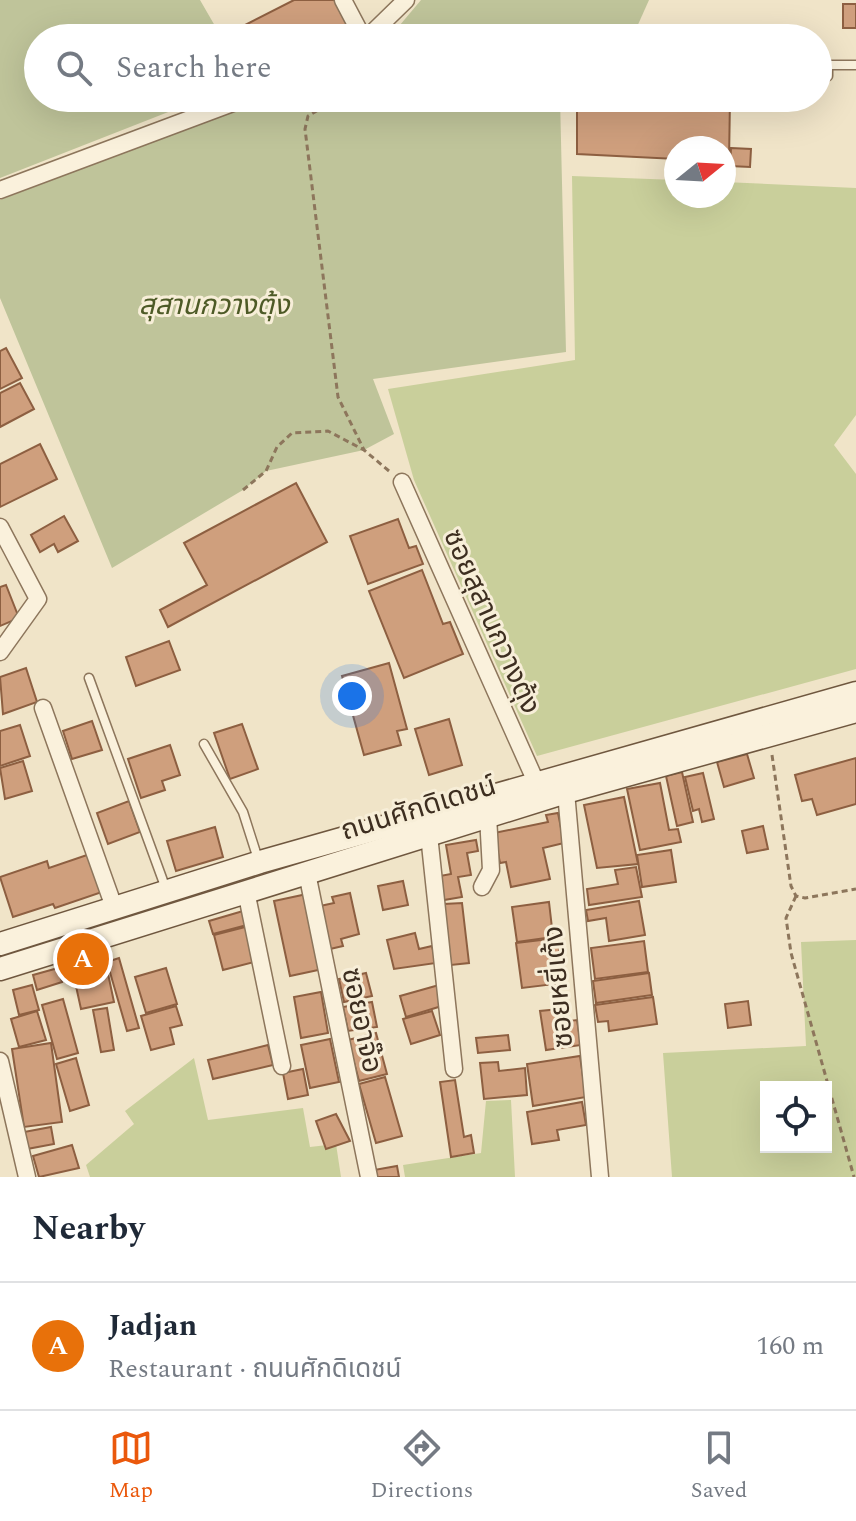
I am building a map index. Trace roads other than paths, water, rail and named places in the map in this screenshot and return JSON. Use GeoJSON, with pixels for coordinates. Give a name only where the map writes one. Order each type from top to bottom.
{"type":"FeatureCollection","features":[{"type":"Feature","properties":{"kind":"main road","name":"ถนนศักดิเดชน์"},"geometry":{"type":"LineString","coordinates":[[0,969],[566,792],[645,761],[856,693]]}},
{"type":"Feature","properties":{"kind":"main road","name":"ถนนศักดิเดชน์"},"geometry":{"type":"LineString","coordinates":[[0,944],[166,890],[536,782],[769,735],[856,711]]}},
{"type":"Feature","properties":{"kind":"street"},"geometry":{"type":"LineString","coordinates":[[343,0],[357,24]]}},
{"type":"Feature","properties":{"kind":"street"},"geometry":{"type":"LineString","coordinates":[[380,24],[406,0]]}},
{"type":"Feature","properties":{"kind":"street"},"geometry":{"type":"LineString","coordinates":[[0,190],[209,112]]}},
{"type":"Feature","properties":{"kind":"street","name":"ซอยสุสานกวางตุ้ง"},"geometry":{"type":"LineString","coordinates":[[402,482],[536,782]]}},
{"type":"Feature","properties":{"kind":"street"},"geometry":{"type":"LineString","coordinates":[[0,527],[38,599],[0,652]]}},
{"type":"Feature","properties":{"kind":"street"},"geometry":{"type":"LineString","coordinates":[[43,708],[114,907]]}},
{"type":"Feature","properties":{"kind":"street","name":"ซอยหยี่เต้ง"},"geometry":{"type":"LineString","coordinates":[[566,792],[600,1177]]}},
{"type":"Feature","properties":{"kind":"street"},"geometry":{"type":"LineString","coordinates":[[482,887],[491,870],[488,816]]}},
{"type":"Feature","properties":{"kind":"street"},"geometry":{"type":"LineString","coordinates":[[429,835],[454,1069]]}},
{"type":"Feature","properties":{"kind":"street","name":"ซอยอาจ๊อ"},"geometry":{"type":"LineString","coordinates":[[307,873],[369,1177]]}},
{"type":"Feature","properties":{"kind":"street"},"geometry":{"type":"LineString","coordinates":[[246,891],[282,1066]]}},
{"type":"Feature","properties":{"kind":"street"},"geometry":{"type":"LineString","coordinates":[[0,1061],[27,1177]]}},
{"type":"Feature","properties":{"kind":"lane"},"geometry":{"type":"LineString","coordinates":[[832,65],[856,65]]}},
{"type":"Feature","properties":{"kind":"lane"},"geometry":{"type":"LineString","coordinates":[[89,678],[166,890]]}},
{"type":"Feature","properties":{"kind":"lane"},"geometry":{"type":"LineString","coordinates":[[204,744],[243,812],[260,862]]}},
{"type":"Feature","properties":{"kind":"place","name":"Jadjan"},"geometry":{"type":"Point","coordinates":[83,959]}},
{"type":"Feature","properties":{"kind":"park label","name":"สุสานกวางตุ้ง"},"geometry":{"type":"Point","coordinates":[214,304]}}]}
